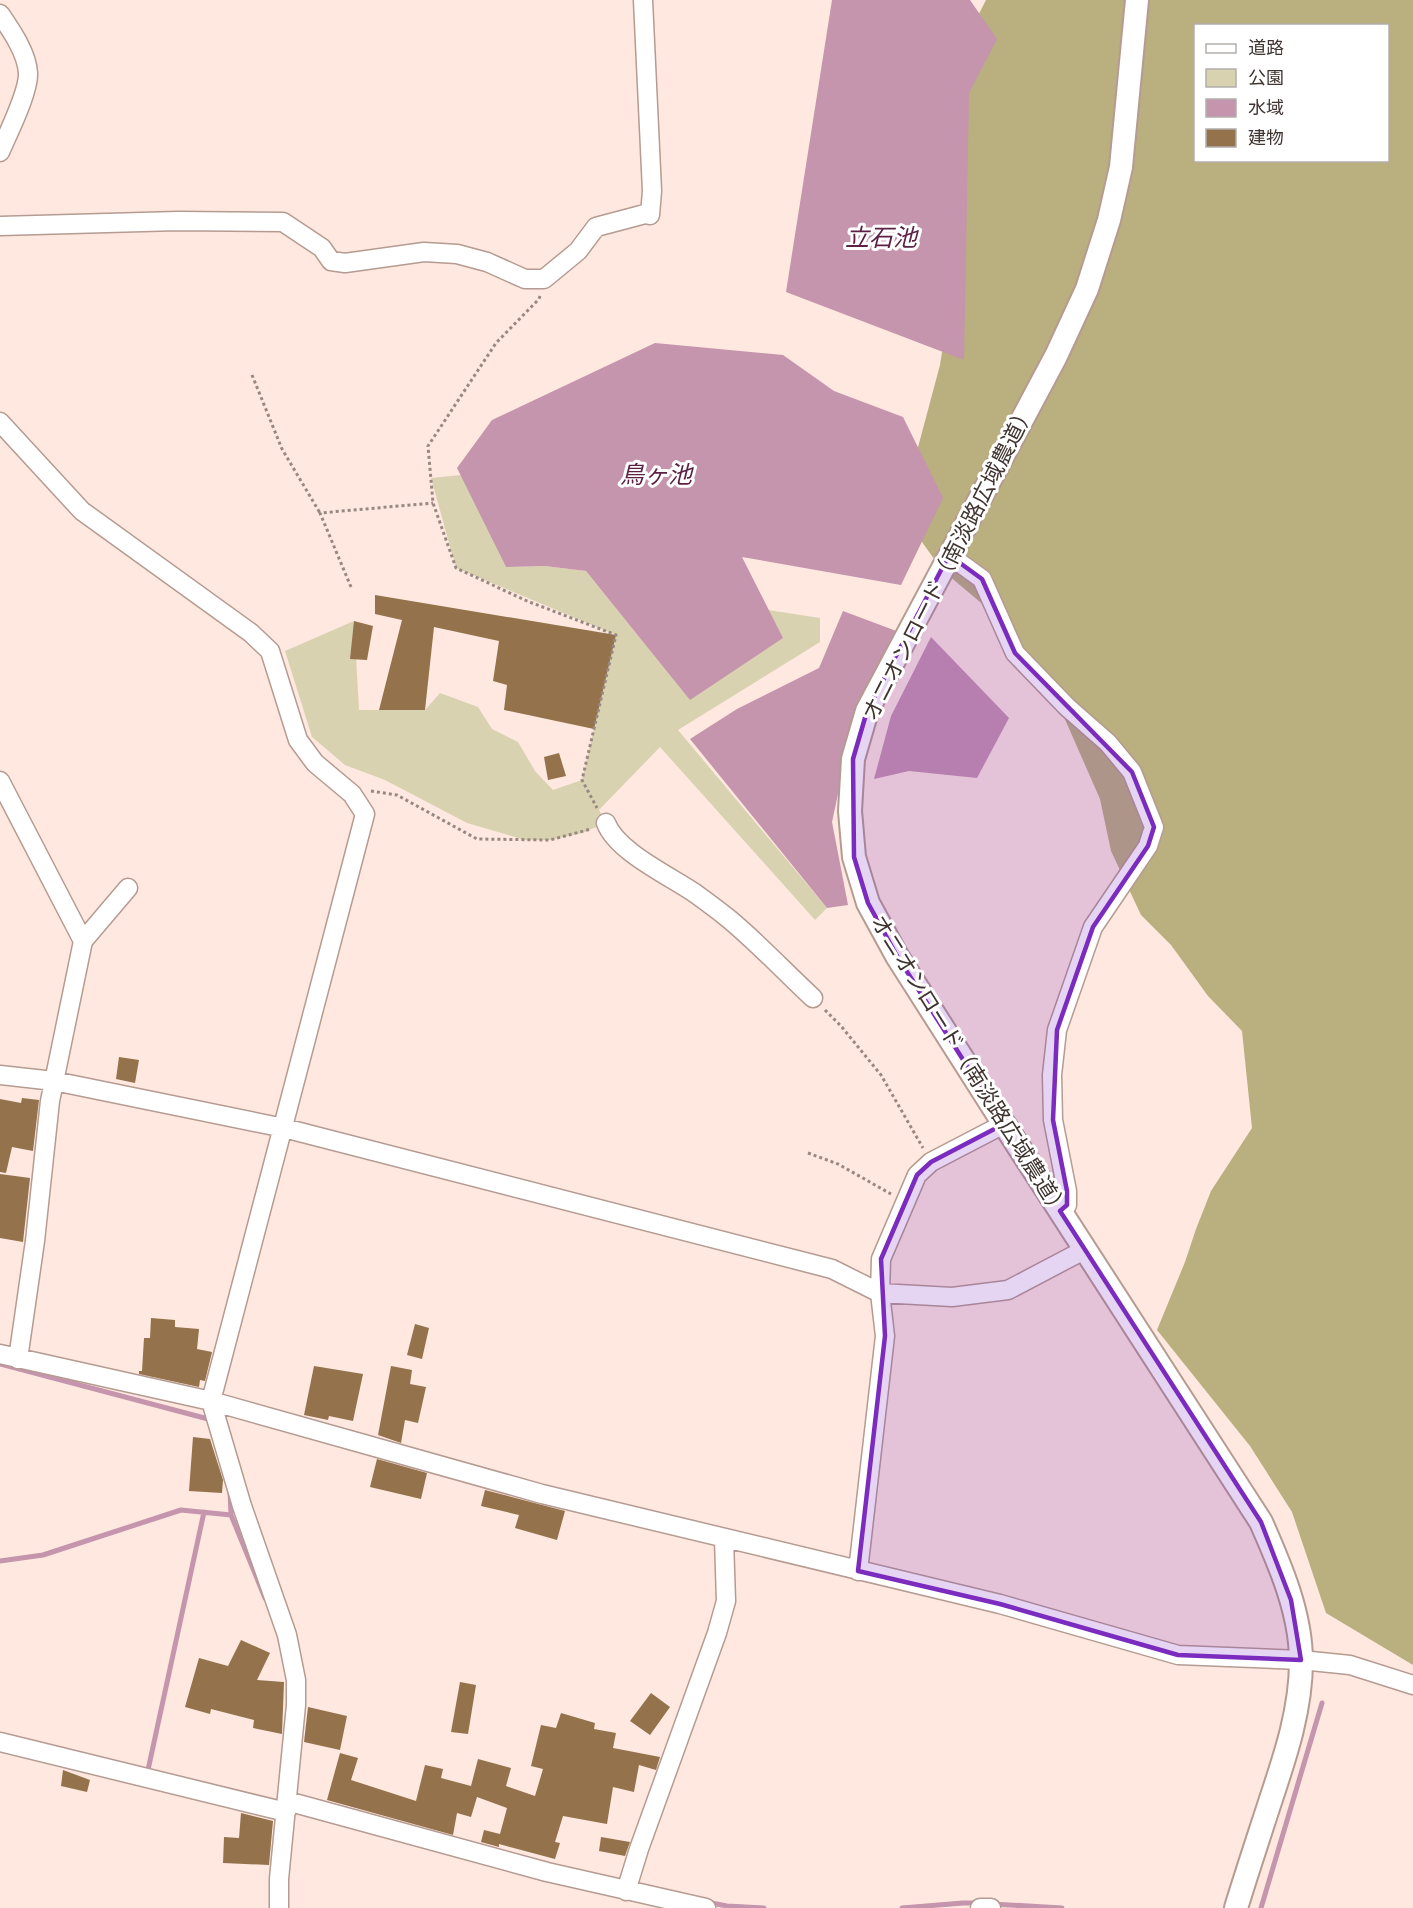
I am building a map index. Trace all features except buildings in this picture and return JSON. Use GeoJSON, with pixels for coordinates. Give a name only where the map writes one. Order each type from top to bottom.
{"type":"FeatureCollection","features":[{"type":"Feature","properties":{"kind":"street"},"geometry":{"type":"LineString","coordinates":[[0,226],[178,221],[283,222],[322,248],[332,261],[345,263],[424,252],[457,254],[487,262],[525,279],[544,279],[578,251],[596,227],[645,214],[650,215],[652,191],[643,0]]}},
{"type":"Feature","properties":{"kind":"street","name":"オニオンロード（南淡路広域農道）"},"geometry":{"type":"LineString","coordinates":[[1137,0],[1121,167],[1109,220],[1087,289],[1056,356],[867,711],[853,759],[850,811],[854,857],[868,903],[897,956],[1260,1522],[1276,1557],[1291,1600],[1301,1660],[1299,1703],[1286,1754],[1236,1908]]}},
{"type":"Feature","properties":{"kind":"street"},"geometry":{"type":"LineString","coordinates":[[0,14],[20,45],[28,73],[21,102],[0,152]]}},
{"type":"Feature","properties":{"kind":"street"},"geometry":{"type":"LineString","coordinates":[[0,422],[82,511],[251,633],[270,651],[298,740],[315,763],[352,794],[365,814],[212,1401],[242,1506],[287,1635],[297,1680],[279,1879],[279,1908]]}},
{"type":"Feature","properties":{"kind":"street"},"geometry":{"type":"LineString","coordinates":[[949,555],[982,579],[1016,653],[1067,707],[1108,743],[1132,771],[1154,827],[1148,846],[1093,927],[1057,1030],[1052,1076],[1053,1120],[1067,1191],[1067,1205],[1060,1211]]}},
{"type":"Feature","properties":{"kind":"street"},"geometry":{"type":"LineString","coordinates":[[0,781],[83,941]]}},
{"type":"Feature","properties":{"kind":"street"},"geometry":{"type":"LineString","coordinates":[[606,823],[608,830],[625,848],[659,872],[695,893],[730,920],[813,998]]}},
{"type":"Feature","properties":{"kind":"street"},"geometry":{"type":"LineString","coordinates":[[18,1359],[50,1101],[83,941],[128,888]]}},
{"type":"Feature","properties":{"kind":"street"},"geometry":{"type":"LineString","coordinates":[[0,1075],[54,1081],[284,1128],[832,1269],[880,1293],[952,1297],[1008,1290],[1086,1249]]}},
{"type":"Feature","properties":{"kind":"street"},"geometry":{"type":"LineString","coordinates":[[858,1571],[885,1336],[880,1293],[881,1259],[917,1175],[931,1162],[1004,1124]]}},
{"type":"Feature","properties":{"kind":"street"},"geometry":{"type":"LineString","coordinates":[[0,1354],[212,1401],[542,1494],[1000,1604],[1178,1655],[1301,1660],[1350,1665],[1413,1685]]}},
{"type":"Feature","properties":{"kind":"street"},"geometry":{"type":"LineString","coordinates":[[626,1891],[726,1602],[724,1539]]}},
{"type":"Feature","properties":{"kind":"street"},"geometry":{"type":"LineString","coordinates":[[0,1742],[286,1807],[626,1891],[706,1908]]}},
{"type":"Feature","properties":{"kind":"street"},"geometry":{"type":"LineString","coordinates":[[980,1908],[991,1908]]}},
{"type":"Feature","properties":{"kind":"path"},"geometry":{"type":"LineString","coordinates":[[352,794],[370,790],[397,795],[477,839],[550,840],[606,823],[582,780],[616,635],[527,601],[456,568],[433,503],[428,446],[495,343],[539,299],[544,279]]}},
{"type":"Feature","properties":{"kind":"path"},"geometry":{"type":"LineString","coordinates":[[252,375],[282,449],[320,513],[351,587]]}},
{"type":"Feature","properties":{"kind":"path"},"geometry":{"type":"LineString","coordinates":[[320,513],[433,503]]}},
{"type":"Feature","properties":{"kind":"path"},"geometry":{"type":"LineString","coordinates":[[813,998],[841,1026],[881,1075],[931,1162]]}},
{"type":"Feature","properties":{"kind":"path"},"geometry":{"type":"LineString","coordinates":[[808,1153],[838,1164],[906,1202]]}},
{"type":"Feature","properties":{"kind":"highlighted area"},"geometry":{"type":"Polygon","coordinates":[[[949,555],[982,579],[1015,653],[1132,772],[1154,827],[1148,846],[1093,927],[1057,1030],[1053,1120],[1067,1191],[1067,1205],[1060,1211],[1261,1522],[1291,1600],[1301,1660],[1178,1655],[1000,1604],[858,1571],[885,1336],[881,1259],[917,1175],[931,1162],[1004,1124],[897,956],[868,903],[854,857],[853,759],[867,711],[949,555]]]}},
{"type":"Feature","properties":{"kind":"green space"},"geometry":{"type":"Polygon","coordinates":[[[461,475],[506,567],[545,566],[586,571],[690,699],[782,638],[768,610],[820,618],[820,642],[678,730],[827,908],[815,920],[660,747],[599,810],[606,823],[582,833],[550,840],[525,840],[467,823],[385,780],[345,765],[312,737],[285,651],[354,621],[359,710],[425,710],[440,693],[478,707],[492,729],[518,742],[535,771],[553,790],[582,780],[616,635],[456,568],[431,478],[461,475]]]}},
{"type":"Feature","properties":{"kind":"shaded area"},"geometry":{"type":"Polygon","coordinates":[[[986,0],[1413,0],[1413,1665],[1326,1613],[1292,1512],[1250,1446],[1157,1330],[1211,1191],[1252,1128],[1242,1031],[1208,996],[1171,945],[1141,915],[1111,851],[1100,799],[1060,708],[1033,659],[986,607],[942,570],[922,542],[917,451],[940,365],[954,277],[961,49],[986,0]]]}},
{"type":"Feature","properties":{"kind":"water","name":"立石池"},"geometry":{"type":"Polygon","coordinates":[[[832,0],[970,0],[997,39],[969,93],[964,360],[786,292],[832,0]]]}},
{"type":"Feature","properties":{"kind":"water","name":"鳥ヶ池"},"geometry":{"type":"Polygon","coordinates":[[[655,343],[783,355],[834,391],[903,417],[943,498],[901,585],[742,557],[783,638],[690,700],[586,571],[545,566],[506,567],[457,468],[492,420],[655,343]]]}},
{"type":"Feature","properties":{"kind":"water"},"geometry":{"type":"Polygon","coordinates":[[[843,611],[899,632],[857,705],[832,822],[848,905],[827,908],[690,739],[737,709],[819,668],[843,611]]]}},
{"type":"Feature","properties":{"kind":"water"},"geometry":{"type":"Polygon","coordinates":[[[931,637],[1009,718],[977,778],[909,771],[874,779],[891,716],[931,637]]]}},
{"type":"Feature","properties":{"kind":"waterway"},"geometry":{"type":"LineString","coordinates":[[0,1364],[212,1420]]}},
{"type":"Feature","properties":{"kind":"waterway"},"geometry":{"type":"LineString","coordinates":[[230,1491],[231,1515],[265,1598]]}},
{"type":"Feature","properties":{"kind":"waterway"},"geometry":{"type":"LineString","coordinates":[[0,1561],[43,1555],[181,1510],[231,1515]]}},
{"type":"Feature","properties":{"kind":"waterway"},"geometry":{"type":"LineString","coordinates":[[148,1770],[204,1512]]}},
{"type":"Feature","properties":{"kind":"waterway"},"geometry":{"type":"LineString","coordinates":[[1261,1908],[1322,1703]]}},
{"type":"Feature","properties":{"kind":"waterway"},"geometry":{"type":"LineString","coordinates":[[706,1902],[727,1906],[764,1908]]}},
{"type":"Feature","properties":{"kind":"waterway"},"geometry":{"type":"LineString","coordinates":[[902,1908],[980,1903]]}},
{"type":"Feature","properties":{"kind":"waterway"},"geometry":{"type":"LineString","coordinates":[[992,1904],[1062,1908]]}}]}
